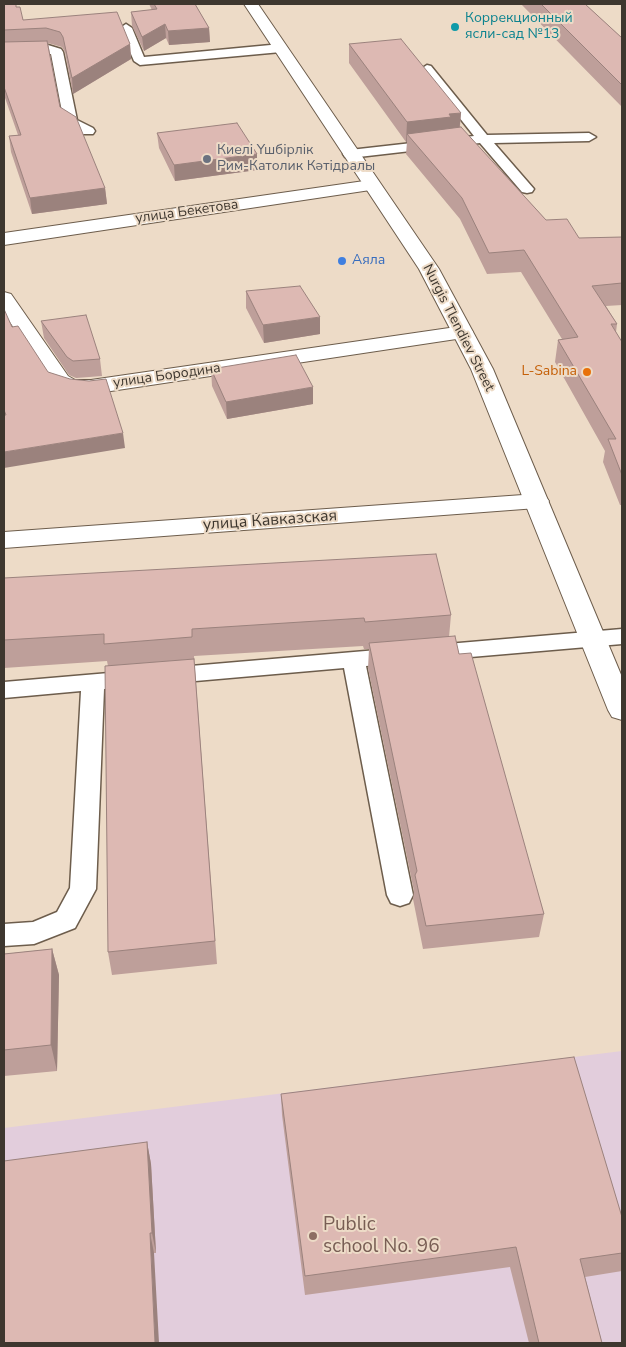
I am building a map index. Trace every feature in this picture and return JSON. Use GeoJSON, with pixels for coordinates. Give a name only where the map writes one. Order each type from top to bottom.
{"type":"FeatureCollection","features":[{"type":"Feature","properties":{"kind":"street","name":"Nurgis Tlendiev Street"},"geometry":{"type":"LineString","coordinates":[[251,4],[429,269],[463,332],[482,369],[622,710]]}},
{"type":"Feature","properties":{"kind":"street","name":"улица Бекетова"},"geometry":{"type":"LineString","coordinates":[[4,239],[371,185]]}},
{"type":"Feature","properties":{"kind":"street","name":"улица Бородина"},"geometry":{"type":"LineString","coordinates":[[4,298],[60,381],[72,386],[91,387],[463,332]]}},
{"type":"Feature","properties":{"kind":"street","name":"улица Кавказская"},"geometry":{"type":"LineString","coordinates":[[4,540],[537,501]]}},
{"type":"Feature","properties":{"kind":"lane"},"geometry":{"type":"LineString","coordinates":[[126,28],[140,61],[281,48]]}},
{"type":"Feature","properties":{"kind":"lane"},"geometry":{"type":"LineString","coordinates":[[4,51],[48,49],[57,52],[71,122],[88,131]]}},
{"type":"Feature","properties":{"kind":"lane"},"geometry":{"type":"LineString","coordinates":[[427,69],[483,139],[527,189]]}},
{"type":"Feature","properties":{"kind":"lane"},"geometry":{"type":"LineString","coordinates":[[350,154],[483,139],[589,137]]}},
{"type":"Feature","properties":{"kind":"lane"},"geometry":{"type":"LineString","coordinates":[[4,690],[622,636]]}},
{"type":"Feature","properties":{"kind":"lane"},"geometry":{"type":"LineString","coordinates":[[354,660],[400,895]]}},
{"type":"Feature","properties":{"kind":"lane"},"geometry":{"type":"LineString","coordinates":[[4,935],[34,933],[66,920],[83,889],[93,682]]}},
{"type":"Feature","properties":{"kind":"shaded area","name":"Public school No. 96"},"geometry":{"type":"Polygon","coordinates":[[[622,1051],[622,1343],[4,1343],[4,1128],[622,1051]]]}},
{"type":"Feature","properties":{"kind":"building"},"geometry":{"type":"Polygon","coordinates":[[[4,4],[16,4],[16,7],[20,7],[23,20],[117,12],[130,44],[72,78],[63,37],[60,32],[46,28],[4,30],[4,4]]]}},
{"type":"Feature","properties":{"kind":"building"},"geometry":{"type":"Polygon","coordinates":[[[154,4],[195,4],[209,28],[168,31],[165,24],[142,37],[131,12],[157,9],[154,4]]]}},
{"type":"Feature","properties":{"kind":"building"},"geometry":{"type":"Polygon","coordinates":[[[541,4],[585,4],[622,38],[622,85],[541,4]]]}},
{"type":"Feature","properties":{"kind":"building"},"geometry":{"type":"Polygon","coordinates":[[[401,39],[461,113],[449,114],[451,117],[407,122],[349,44],[401,39]]]}},
{"type":"Feature","properties":{"kind":"building"},"geometry":{"type":"Polygon","coordinates":[[[47,41],[60,107],[76,117],[105,188],[30,198],[9,136],[21,135],[4,87],[4,42],[47,41]]]}},
{"type":"Feature","properties":{"kind":"building"},"geometry":{"type":"Polygon","coordinates":[[[237,123],[257,154],[174,165],[157,133],[237,123]]]}},
{"type":"Feature","properties":{"kind":"building"},"geometry":{"type":"Polygon","coordinates":[[[461,127],[546,220],[567,219],[579,238],[622,237],[622,283],[592,286],[617,324],[611,324],[622,342],[622,475],[608,439],[616,439],[558,340],[578,337],[524,250],[489,253],[462,198],[407,134],[461,127]]]}},
{"type":"Feature","properties":{"kind":"building"},"geometry":{"type":"Polygon","coordinates":[[[300,286],[320,317],[263,325],[246,291],[300,286]]]}},
{"type":"Feature","properties":{"kind":"building"},"geometry":{"type":"Polygon","coordinates":[[[4,309],[12,327],[18,326],[48,372],[70,379],[89,381],[106,379],[123,433],[4,452],[4,415],[6,415],[4,410],[4,309]]]}},
{"type":"Feature","properties":{"kind":"building"},"geometry":{"type":"Polygon","coordinates":[[[86,315],[100,359],[73,361],[67,357],[41,321],[86,315]]]}},
{"type":"Feature","properties":{"kind":"building"},"geometry":{"type":"Polygon","coordinates":[[[296,355],[313,387],[226,402],[211,369],[296,355]]]}},
{"type":"Feature","properties":{"kind":"building"},"geometry":{"type":"Polygon","coordinates":[[[436,554],[451,615],[365,622],[364,618],[192,629],[192,637],[104,644],[104,634],[4,640],[4,578],[436,554]]]}},
{"type":"Feature","properties":{"kind":"building"},"geometry":{"type":"Polygon","coordinates":[[[455,636],[459,654],[471,653],[544,914],[426,926],[415,875],[417,871],[369,643],[455,636]]]}},
{"type":"Feature","properties":{"kind":"building"},"geometry":{"type":"Polygon","coordinates":[[[194,659],[215,941],[108,952],[105,666],[194,659]]]}},
{"type":"Feature","properties":{"kind":"building"},"geometry":{"type":"Polygon","coordinates":[[[52,949],[51,1045],[4,1050],[4,954],[52,949]]]}},
{"type":"Feature","properties":{"kind":"building"},"geometry":{"type":"Polygon","coordinates":[[[574,1057],[622,1217],[622,1253],[580,1259],[602,1343],[539,1343],[516,1247],[305,1276],[281,1094],[574,1057]]]}},
{"type":"Feature","properties":{"kind":"building"},"geometry":{"type":"Polygon","coordinates":[[[147,1142],[155,1343],[4,1343],[4,1161],[147,1142]]]}},
{"type":"Feature","properties":{"kind":"place","name":"Коррекционный ясли-сад №13"},"geometry":{"type":"Point","coordinates":[455,27]}},
{"type":"Feature","properties":{"kind":"place","name":"Киелі Үшбірлік Рим-Католик Кәтідралы"},"geometry":{"type":"Point","coordinates":[207,159]}},
{"type":"Feature","properties":{"kind":"place","name":"Аяла"},"geometry":{"type":"Point","coordinates":[342,261]}},
{"type":"Feature","properties":{"kind":"place","name":"L-Sabina"},"geometry":{"type":"Point","coordinates":[587,372]}},
{"type":"Feature","properties":{"kind":"place","name":"Public school No. 96"},"geometry":{"type":"Point","coordinates":[313,1236]}}]}
